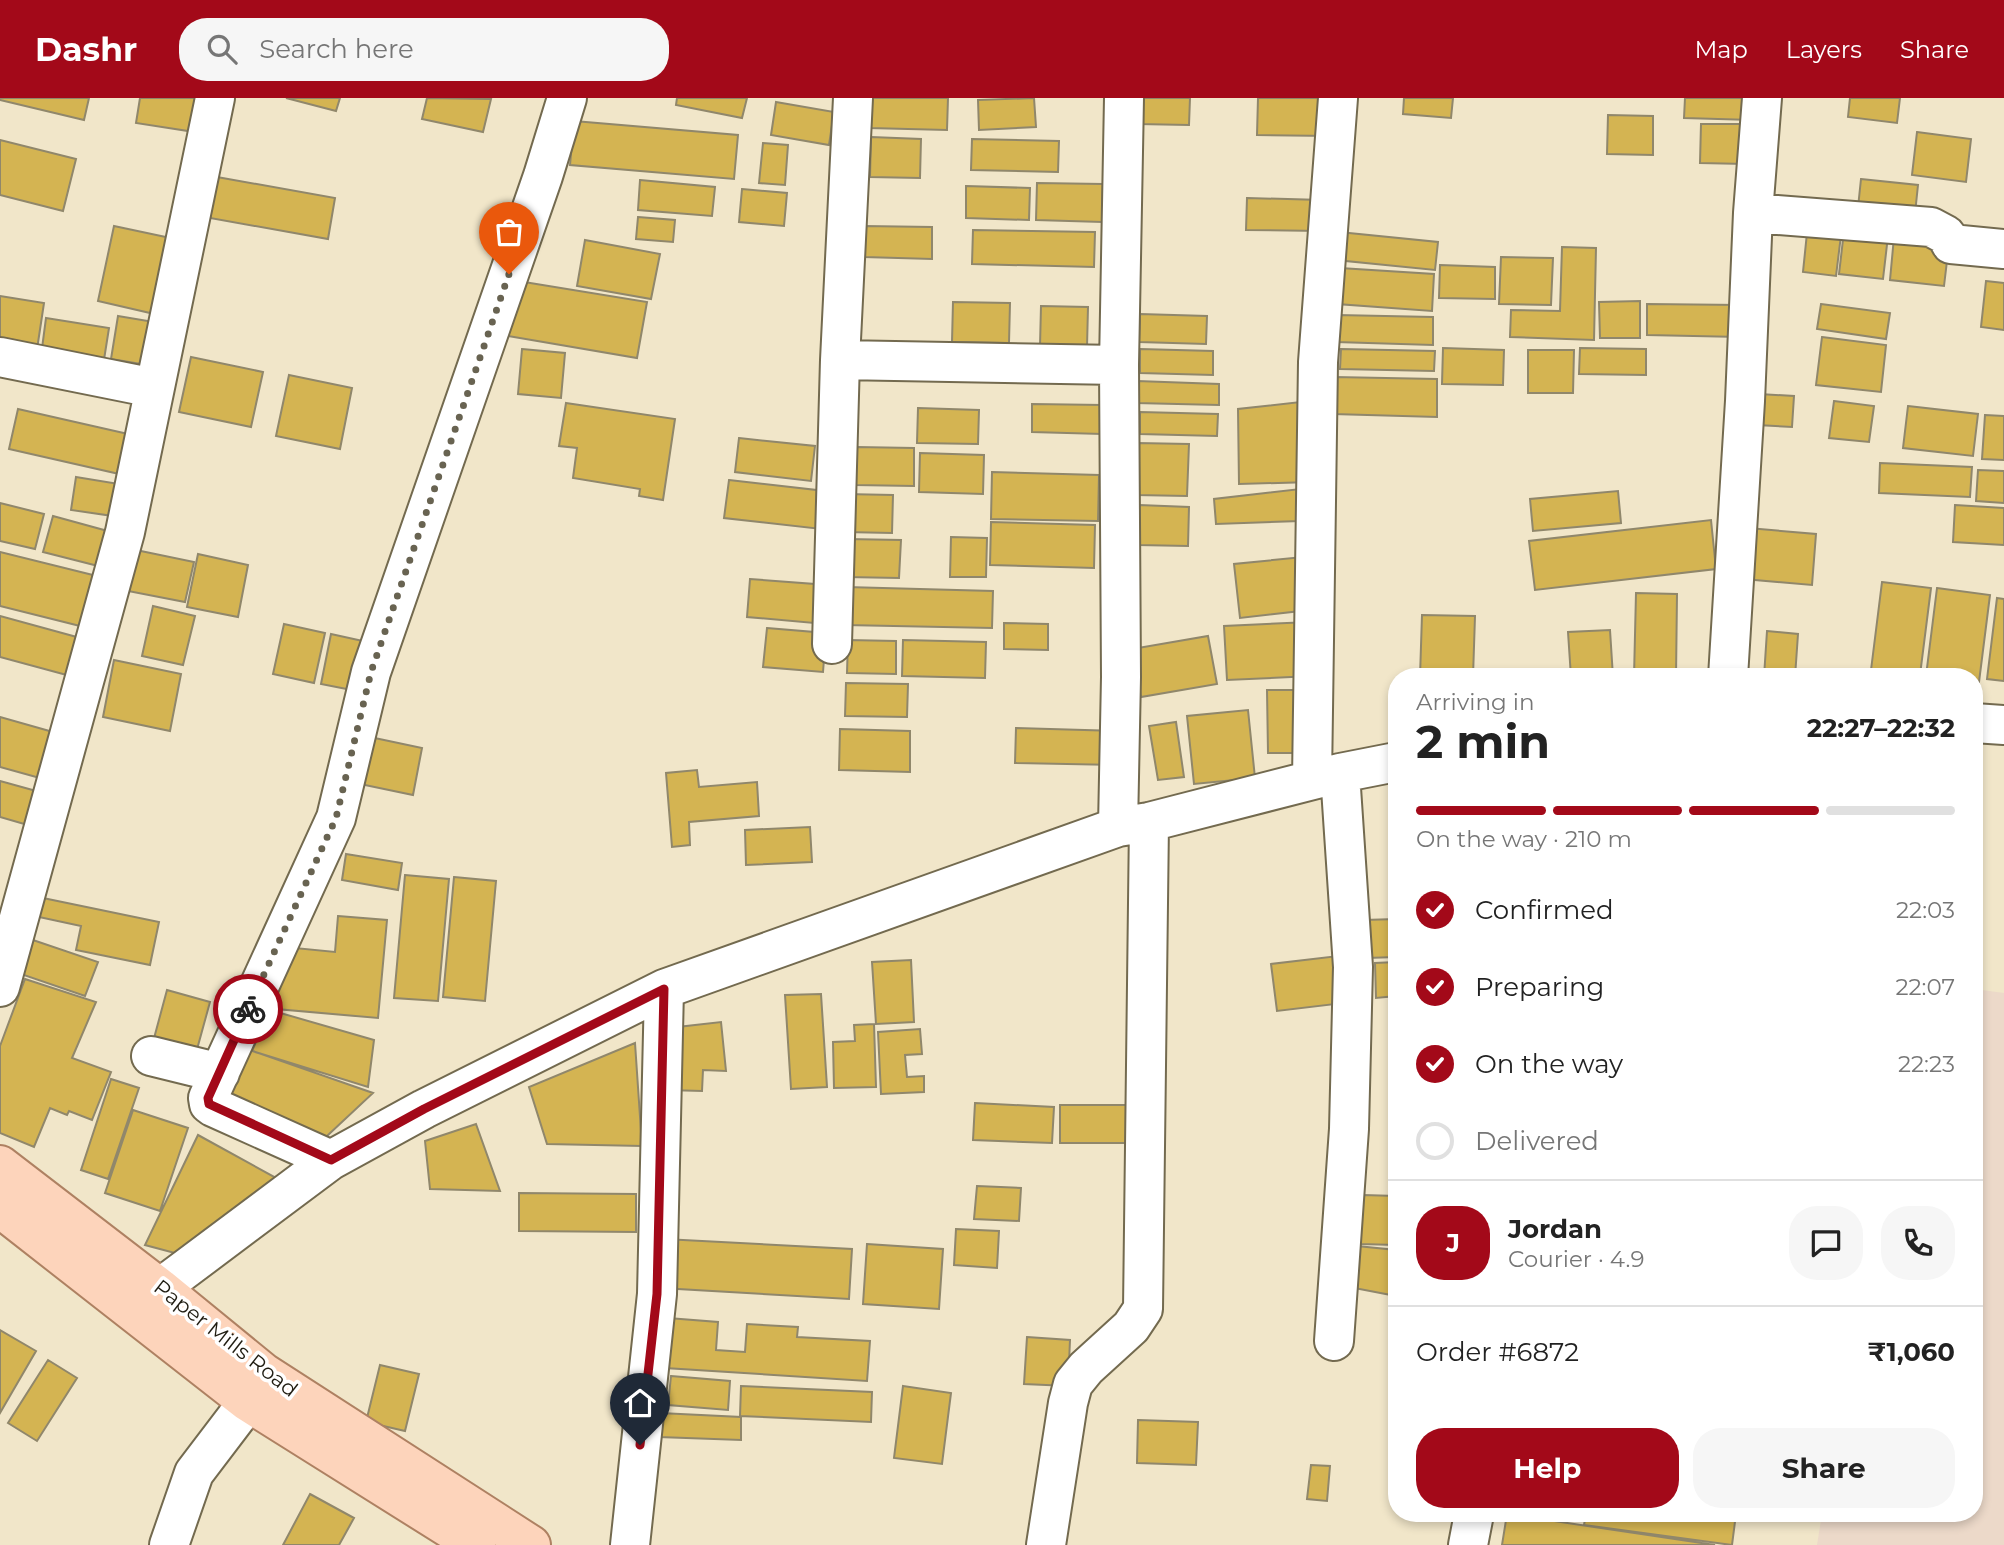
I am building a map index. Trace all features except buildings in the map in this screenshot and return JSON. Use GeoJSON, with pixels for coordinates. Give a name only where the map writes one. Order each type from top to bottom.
{"type":"FeatureCollection","features":[{"type":"Feature","properties":{"kind":"main road","name":"Paper Mills Road"},"geometry":{"type":"LineString","coordinates":[[0,1165],[151,1303],[248,1402],[476,1545]]}},
{"type":"Feature","properties":{"kind":"main road","name":"Paper Mills Road"},"geometry":{"type":"LineString","coordinates":[[0,1208],[264,1373],[531,1545]]}},
{"type":"Feature","properties":{"kind":"street"},"geometry":{"type":"LineString","coordinates":[[0,987],[125,532],[215,98]]}},
{"type":"Feature","properties":{"kind":"street"},"geometry":{"type":"LineString","coordinates":[[331,1160],[213,1107],[208,1098],[336,818],[371,672],[568,98]]}},
{"type":"Feature","properties":{"kind":"street"},"geometry":{"type":"LineString","coordinates":[[832,644],[840,360],[853,98]]}},
{"type":"Feature","properties":{"kind":"street"},"geometry":{"type":"LineString","coordinates":[[1058,1545],[1046,1545],[1073,1384],[1086,1367],[1131,1327],[1143,1310],[1134,825],[1121,677],[1119,365],[1124,98]]}},
{"type":"Feature","properties":{"kind":"street"},"geometry":{"type":"LineString","coordinates":[[1334,1341],[1349,1129],[1353,967],[1326,776],[1318,362],[1338,98]]}},
{"type":"Feature","properties":{"kind":"street"},"geometry":{"type":"LineString","coordinates":[[1729,668],[1753,213],[1762,98]]}},
{"type":"Feature","properties":{"kind":"street"},"geometry":{"type":"LineString","coordinates":[[1753,213],[1931,227],[1946,235],[1951,244],[2004,249]]}},
{"type":"Feature","properties":{"kind":"street"},"geometry":{"type":"LineString","coordinates":[[0,357],[154,388]]}},
{"type":"Feature","properties":{"kind":"street"},"geometry":{"type":"LineString","coordinates":[[840,360],[1119,365]]}},
{"type":"Feature","properties":{"kind":"street"},"geometry":{"type":"LineString","coordinates":[[1983,724],[2004,725]]}},
{"type":"Feature","properties":{"kind":"street"},"geometry":{"type":"LineString","coordinates":[[151,1303],[331,1160],[424,1109],[664,989],[1134,825],[1326,776],[1388,764]]}},
{"type":"Feature","properties":{"kind":"street"},"geometry":{"type":"LineString","coordinates":[[630,1545],[657,1294],[664,989]]}},
{"type":"Feature","properties":{"kind":"street"},"geometry":{"type":"LineString","coordinates":[[150,1056],[220,1073]]}},
{"type":"Feature","properties":{"kind":"street"},"geometry":{"type":"LineString","coordinates":[[169,1545],[194,1473],[248,1402]]}},
{"type":"Feature","properties":{"kind":"street"},"geometry":{"type":"LineString","coordinates":[[1468,1545],[1472,1522]]}},
{"type":"Feature","properties":{"kind":"shaded area"},"geometry":{"type":"Polygon","coordinates":[[[1983,990],[2004,993],[2004,1545],[1817,1545],[1821,1522],[1983,1522],[1983,990]]]}},
{"type":"Feature","properties":{"kind":"way so far"},"geometry":{"type":"LineString","coordinates":[[248,1009],[336,818],[371,672],[509,274]]}},
{"type":"Feature","properties":{"kind":"route"},"geometry":{"type":"LineString","coordinates":[[248,1009],[208,1098],[209,1104],[331,1160],[424,1109],[664,989],[657,1294],[640,1445]]}}]}
